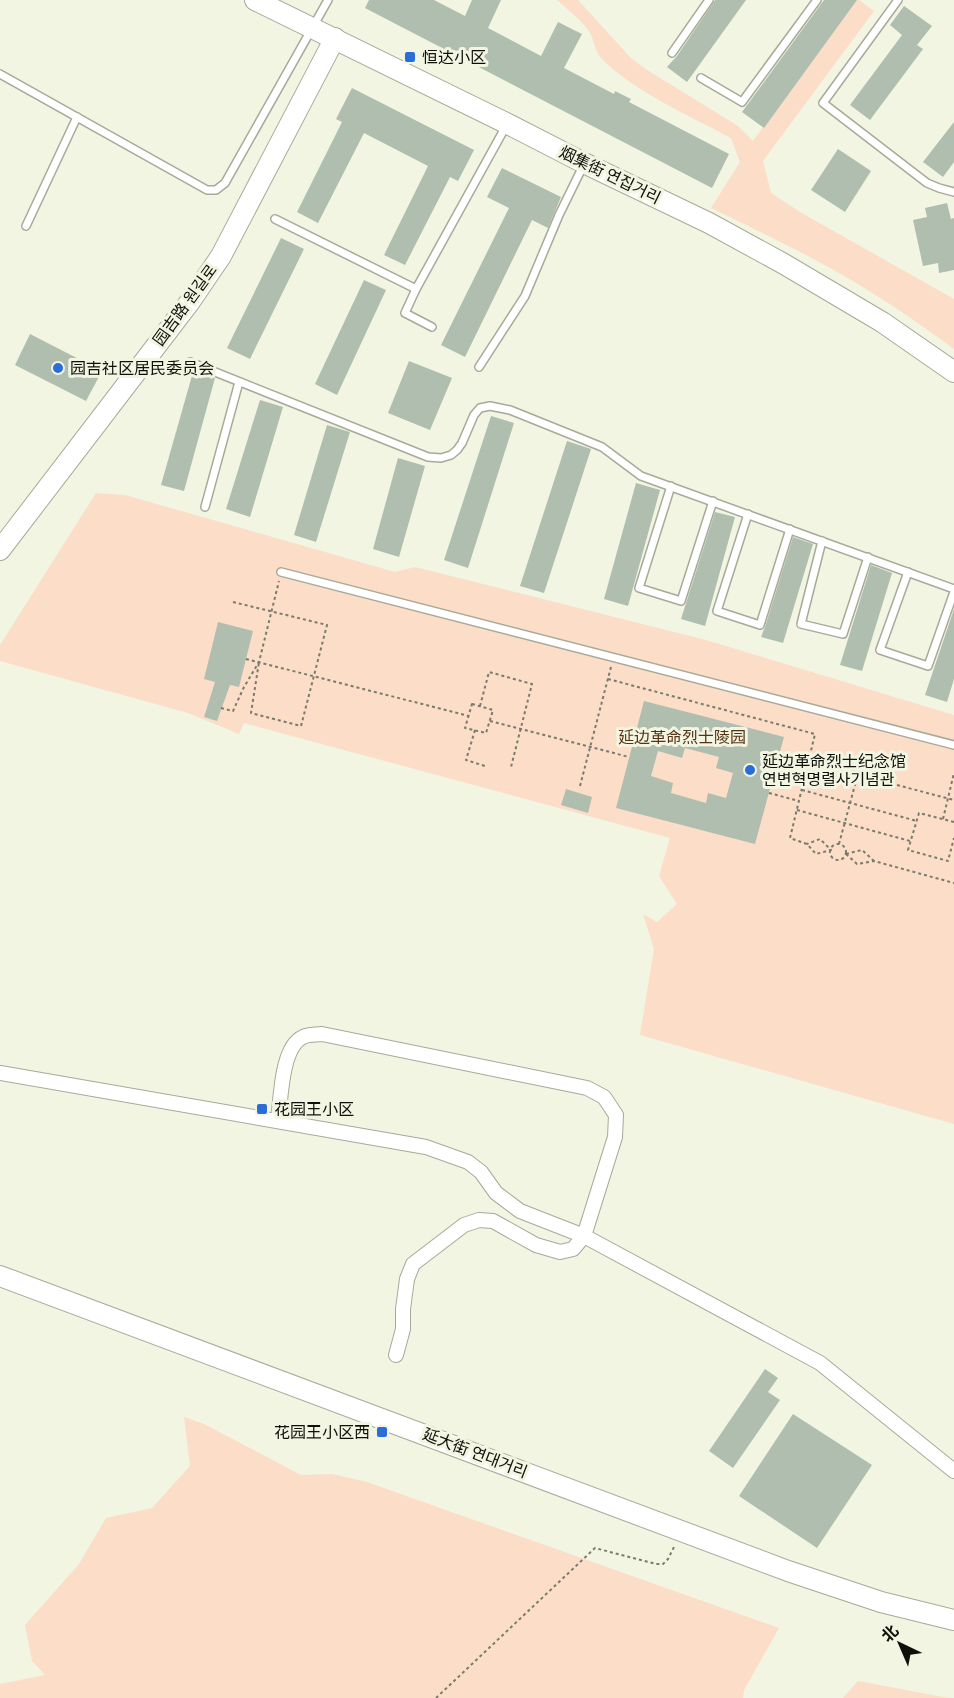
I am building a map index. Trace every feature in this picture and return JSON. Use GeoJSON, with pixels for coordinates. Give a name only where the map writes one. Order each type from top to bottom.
{"type":"FeatureCollection","features":[{"type":"Feature","properties":{"kind":"main road","name":"烟集街 연집거리"},"geometry":{"type":"LineString","coordinates":[[255,0],[709,223],[882,322],[954,372]]}},
{"type":"Feature","properties":{"kind":"main road","name":"园吉路 원길로"},"geometry":{"type":"LineString","coordinates":[[0,550],[189,303],[222,256],[335,38]]}},
{"type":"Feature","properties":{"kind":"main road","name":"延大街 연대거리"},"geometry":{"type":"LineString","coordinates":[[0,1276],[788,1571],[881,1602],[954,1620]]}},
{"type":"Feature","properties":{"kind":"street"},"geometry":{"type":"LineString","coordinates":[[278,1120],[286,1060],[293,1045],[303,1036],[322,1034],[587,1088],[604,1097],[616,1116],[615,1137],[584,1236],[573,1249],[560,1252],[536,1245],[493,1221],[479,1220],[464,1225],[413,1264],[407,1279],[403,1329],[396,1355]]}},
{"type":"Feature","properties":{"kind":"street"},"geometry":{"type":"LineString","coordinates":[[0,1073],[426,1147],[468,1162],[481,1172],[496,1193],[520,1210],[584,1236],[820,1363],[954,1471]]}},
{"type":"Feature","properties":{"kind":"lane"},"geometry":{"type":"LineString","coordinates":[[0,76],[207,190],[216,190],[225,183],[328,0]]}},
{"type":"Feature","properties":{"kind":"lane"},"geometry":{"type":"LineString","coordinates":[[672,53],[709,0]]}},
{"type":"Feature","properties":{"kind":"lane"},"geometry":{"type":"LineString","coordinates":[[701,78],[742,102],[817,0]]}},
{"type":"Feature","properties":{"kind":"lane"},"geometry":{"type":"LineString","coordinates":[[898,0],[823,103],[927,183],[954,192]]}},
{"type":"Feature","properties":{"kind":"lane"},"geometry":{"type":"LineString","coordinates":[[26,226],[78,117]]}},
{"type":"Feature","properties":{"kind":"lane"},"geometry":{"type":"LineString","coordinates":[[432,327],[405,313],[416,288],[508,123]]}},
{"type":"Feature","properties":{"kind":"lane"},"geometry":{"type":"LineString","coordinates":[[479,367],[525,296],[584,163]]}},
{"type":"Feature","properties":{"kind":"lane"},"geometry":{"type":"LineString","coordinates":[[275,219],[416,288]]}},
{"type":"Feature","properties":{"kind":"lane"},"geometry":{"type":"LineString","coordinates":[[190,362],[428,457],[441,458],[457,450],[474,415],[480,408],[490,406],[510,410],[602,447],[641,476],[868,557],[908,572],[954,590],[928,666],[880,650],[908,572]]}},
{"type":"Feature","properties":{"kind":"lane"},"geometry":{"type":"LineString","coordinates":[[205,507],[239,382]]}},
{"type":"Feature","properties":{"kind":"lane"},"geometry":{"type":"LineString","coordinates":[[671,486],[639,588],[681,601],[712,501]]}},
{"type":"Feature","properties":{"kind":"lane"},"geometry":{"type":"LineString","coordinates":[[748,514],[717,611],[760,625],[790,530]]}},
{"type":"Feature","properties":{"kind":"lane"},"geometry":{"type":"LineString","coordinates":[[822,541],[801,624],[843,634],[868,557]]}},
{"type":"Feature","properties":{"kind":"lane"},"geometry":{"type":"LineString","coordinates":[[281,572],[954,745]]}},
{"type":"Feature","properties":{"kind":"path"},"geometry":{"type":"LineString","coordinates":[[233,602],[271,611],[327,625],[301,726],[251,713],[259,662],[271,611],[281,572]]}},
{"type":"Feature","properties":{"kind":"path"},"geometry":{"type":"LineString","coordinates":[[580,786],[614,657]]}},
{"type":"Feature","properties":{"kind":"path"},"geometry":{"type":"LineString","coordinates":[[246,659],[469,716]]}},
{"type":"Feature","properties":{"kind":"path"},"geometry":{"type":"LineString","coordinates":[[221,708],[233,711],[259,662]]}},
{"type":"Feature","properties":{"kind":"path"},"geometry":{"type":"LineString","coordinates":[[480,706],[489,672],[532,684],[511,767]]}},
{"type":"Feature","properties":{"kind":"path"},"geometry":{"type":"LineString","coordinates":[[608,679],[814,734],[790,838],[807,844],[816,854],[831,850],[834,845],[839,844]]}},
{"type":"Feature","properties":{"kind":"path"},"geometry":{"type":"LineString","coordinates":[[472,704],[480,706],[493,710],[486,733],[465,728],[472,704]]}},
{"type":"Feature","properties":{"kind":"path"},"geometry":{"type":"LineString","coordinates":[[490,721],[629,758]]}},
{"type":"Feature","properties":{"kind":"path"},"geometry":{"type":"LineString","coordinates":[[475,730],[466,760],[484,766]]}},
{"type":"Feature","properties":{"kind":"path"},"geometry":{"type":"LineString","coordinates":[[808,760],[826,765],[840,761],[852,773],[852,778],[856,781]]}},
{"type":"Feature","properties":{"kind":"path"},"geometry":{"type":"LineString","coordinates":[[826,765],[836,776],[852,773],[854,769],[860,767],[866,771],[866,776],[877,787],[892,784],[954,800]]}},
{"type":"Feature","properties":{"kind":"path"},"geometry":{"type":"LineString","coordinates":[[856,781],[881,773],[892,784]]}},
{"type":"Feature","properties":{"kind":"path"},"geometry":{"type":"LineString","coordinates":[[943,819],[954,773]]}},
{"type":"Feature","properties":{"kind":"path"},"geometry":{"type":"LineString","coordinates":[[839,844],[856,781]]}},
{"type":"Feature","properties":{"kind":"path"},"geometry":{"type":"LineString","coordinates":[[801,790],[917,821]]}},
{"type":"Feature","properties":{"kind":"path"},"geometry":{"type":"LineString","coordinates":[[769,793],[799,801]]}},
{"type":"Feature","properties":{"kind":"path"},"geometry":{"type":"LineString","coordinates":[[797,810],[911,841]]}},
{"type":"Feature","properties":{"kind":"path"},"geometry":{"type":"LineString","coordinates":[[954,822],[919,813],[908,850],[948,861],[954,840]]}},
{"type":"Feature","properties":{"kind":"path"},"geometry":{"type":"LineString","coordinates":[[807,844],[820,839],[831,850],[832,857],[836,859],[862,850],[874,861]]}},
{"type":"Feature","properties":{"kind":"path"},"geometry":{"type":"LineString","coordinates":[[839,844],[857,864],[874,861],[954,883]]}},
{"type":"Feature","properties":{"kind":"path"},"geometry":{"type":"LineString","coordinates":[[436,1698],[595,1548],[663,1564],[668,1559],[682,1531]]}},
{"type":"Feature","properties":{"kind":"green space"},"geometry":{"type":"Polygon","coordinates":[[[557,0],[578,0],[631,58],[738,126],[753,141],[856,0],[874,11],[763,161],[771,193],[800,212],[954,299],[954,349],[890,304],[840,274],[711,208],[740,162],[731,138],[645,92],[614,70],[599,55],[587,28],[557,0]]]}},
{"type":"Feature","properties":{"kind":"green space","name":"延边革命烈士陵园"},"geometry":{"type":"Polygon","coordinates":[[[96,493],[125,495],[395,572],[415,567],[706,640],[954,715],[954,1124],[640,1035],[654,949],[643,914],[657,922],[677,904],[659,876],[670,838],[244,723],[239,734],[188,713],[0,661],[0,645],[96,493]]]}},
{"type":"Feature","properties":{"kind":"green space"},"geometry":{"type":"Polygon","coordinates":[[[184,1417],[204,1424],[301,1475],[332,1474],[367,1482],[779,1628],[744,1690],[743,1698],[0,1698],[0,1684],[45,1675],[32,1661],[25,1625],[79,1564],[106,1518],[152,1508],[190,1466],[184,1417]]]}},
{"type":"Feature","properties":{"kind":"green space"},"geometry":{"type":"Polygon","coordinates":[[[858,1681],[943,1697],[951,1698],[843,1698],[858,1681]]]}},
{"type":"Feature","properties":{"kind":"building"},"geometry":{"type":"Polygon","coordinates":[[[369,0],[434,0],[465,16],[472,0],[501,0],[488,28],[541,56],[558,22],[582,34],[564,68],[614,94],[615,91],[631,99],[629,102],[729,154],[712,188],[365,8],[369,0]]]}},
{"type":"Feature","properties":{"kind":"building"},"geometry":{"type":"Polygon","coordinates":[[[715,0],[746,0],[687,82],[667,67],[715,0]]]}},
{"type":"Feature","properties":{"kind":"building"},"geometry":{"type":"Polygon","coordinates":[[[824,0],[857,0],[764,128],[742,112],[824,0]]]}},
{"type":"Feature","properties":{"kind":"building"},"geometry":{"type":"Polygon","coordinates":[[[904,6],[932,26],[917,45],[923,49],[870,120],[850,105],[902,35],[890,25],[904,6]]]}},
{"type":"Feature","properties":{"kind":"building"},"geometry":{"type":"Polygon","coordinates":[[[352,88],[474,150],[458,181],[450,177],[405,265],[384,255],[428,166],[364,133],[318,223],[297,212],[342,122],[336,119],[352,88]]]}},
{"type":"Feature","properties":{"kind":"building"},"geometry":{"type":"Polygon","coordinates":[[[954,122],[954,162],[943,177],[923,162],[954,122]]]}},
{"type":"Feature","properties":{"kind":"building"},"geometry":{"type":"Polygon","coordinates":[[[838,149],[871,171],[845,212],[811,190],[838,149]]]}},
{"type":"Feature","properties":{"kind":"building"},"geometry":{"type":"Polygon","coordinates":[[[502,168],[561,197],[548,228],[532,220],[465,357],[441,345],[509,208],[487,197],[502,168]]]}},
{"type":"Feature","properties":{"kind":"building"},"geometry":{"type":"Polygon","coordinates":[[[947,203],[951,219],[954,218],[954,270],[939,273],[938,263],[923,266],[913,220],[927,217],[925,208],[947,203]]]}},
{"type":"Feature","properties":{"kind":"building"},"geometry":{"type":"Polygon","coordinates":[[[281,238],[304,249],[250,359],[227,348],[281,238]]]}},
{"type":"Feature","properties":{"kind":"building"},"geometry":{"type":"Polygon","coordinates":[[[364,280],[386,290],[337,395],[315,384],[364,280]]]}},
{"type":"Feature","properties":{"kind":"building","name":"园吉社区居民委员会"},"geometry":{"type":"Polygon","coordinates":[[[30,334],[102,371],[86,401],[15,365],[30,334]]]}},
{"type":"Feature","properties":{"kind":"building"},"geometry":{"type":"Polygon","coordinates":[[[409,361],[452,378],[430,430],[388,413],[409,361]]]}},
{"type":"Feature","properties":{"kind":"building"},"geometry":{"type":"Polygon","coordinates":[[[193,372],[215,378],[184,491],[161,485],[193,372]]]}},
{"type":"Feature","properties":{"kind":"building"},"geometry":{"type":"Polygon","coordinates":[[[260,400],[283,407],[250,517],[226,509],[260,400]]]}},
{"type":"Feature","properties":{"kind":"building"},"geometry":{"type":"Polygon","coordinates":[[[491,416],[514,423],[468,568],[444,560],[491,416]]]}},
{"type":"Feature","properties":{"kind":"building"},"geometry":{"type":"Polygon","coordinates":[[[327,425],[350,432],[316,542],[294,535],[327,425]]]}},
{"type":"Feature","properties":{"kind":"building"},"geometry":{"type":"Polygon","coordinates":[[[567,441],[591,449],[544,593],[520,586],[567,441]]]}},
{"type":"Feature","properties":{"kind":"building"},"geometry":{"type":"Polygon","coordinates":[[[398,458],[425,466],[399,557],[373,549],[398,458]]]}},
{"type":"Feature","properties":{"kind":"building"},"geometry":{"type":"Polygon","coordinates":[[[636,483],[660,490],[628,606],[604,599],[636,483]]]}},
{"type":"Feature","properties":{"kind":"building"},"geometry":{"type":"Polygon","coordinates":[[[715,512],[735,517],[705,626],[681,619],[715,512]]]}},
{"type":"Feature","properties":{"kind":"building"},"geometry":{"type":"Polygon","coordinates":[[[793,537],[813,544],[783,643],[761,637],[793,537]]]}},
{"type":"Feature","properties":{"kind":"building"},"geometry":{"type":"Polygon","coordinates":[[[871,565],[892,573],[862,671],[840,665],[871,565]]]}},
{"type":"Feature","properties":{"kind":"building"},"geometry":{"type":"Polygon","coordinates":[[[954,609],[954,679],[947,702],[925,695],[954,609]]]}},
{"type":"Feature","properties":{"kind":"building"},"geometry":{"type":"Polygon","coordinates":[[[218,622],[253,631],[239,687],[230,685],[217,721],[204,717],[215,682],[204,679],[218,622]]]}},
{"type":"Feature","properties":{"kind":"building","name":"延边革命烈士纪念馆 연변혁명렬사기념관"},"geometry":{"type":"Polygon","coordinates":[[[644,701],[784,737],[755,844],[616,808],[644,701]],[[685,748],[682,758],[658,751],[651,776],[673,783],[671,793],[706,803],[708,793],[726,798],[733,773],[716,768],[719,757],[685,748]]]}},
{"type":"Feature","properties":{"kind":"building"},"geometry":{"type":"Polygon","coordinates":[[[566,789],[592,797],[588,813],[561,805],[566,789]]]}},
{"type":"Feature","properties":{"kind":"building"},"geometry":{"type":"Polygon","coordinates":[[[765,1369],[778,1378],[768,1392],[780,1400],[733,1468],[709,1451],[765,1369]]]}},
{"type":"Feature","properties":{"kind":"building"},"geometry":{"type":"Polygon","coordinates":[[[793,1414],[872,1465],[817,1548],[739,1496],[793,1414]]]}},
{"type":"Feature","properties":{"kind":"place","name":"恒达小区"},"geometry":{"type":"Point","coordinates":[410,57]}},
{"type":"Feature","properties":{"kind":"place","name":"园吉社区居民委员会"},"geometry":{"type":"Point","coordinates":[58,368]}},
{"type":"Feature","properties":{"kind":"place","name":"延边革命烈士纪念馆 연변혁명렬사기념관"},"geometry":{"type":"Point","coordinates":[750,770]}},
{"type":"Feature","properties":{"kind":"place","name":"花园王小区"},"geometry":{"type":"Point","coordinates":[262,1109]}},
{"type":"Feature","properties":{"kind":"place","name":"花园王小区西"},"geometry":{"type":"Point","coordinates":[382,1432]}}]}
